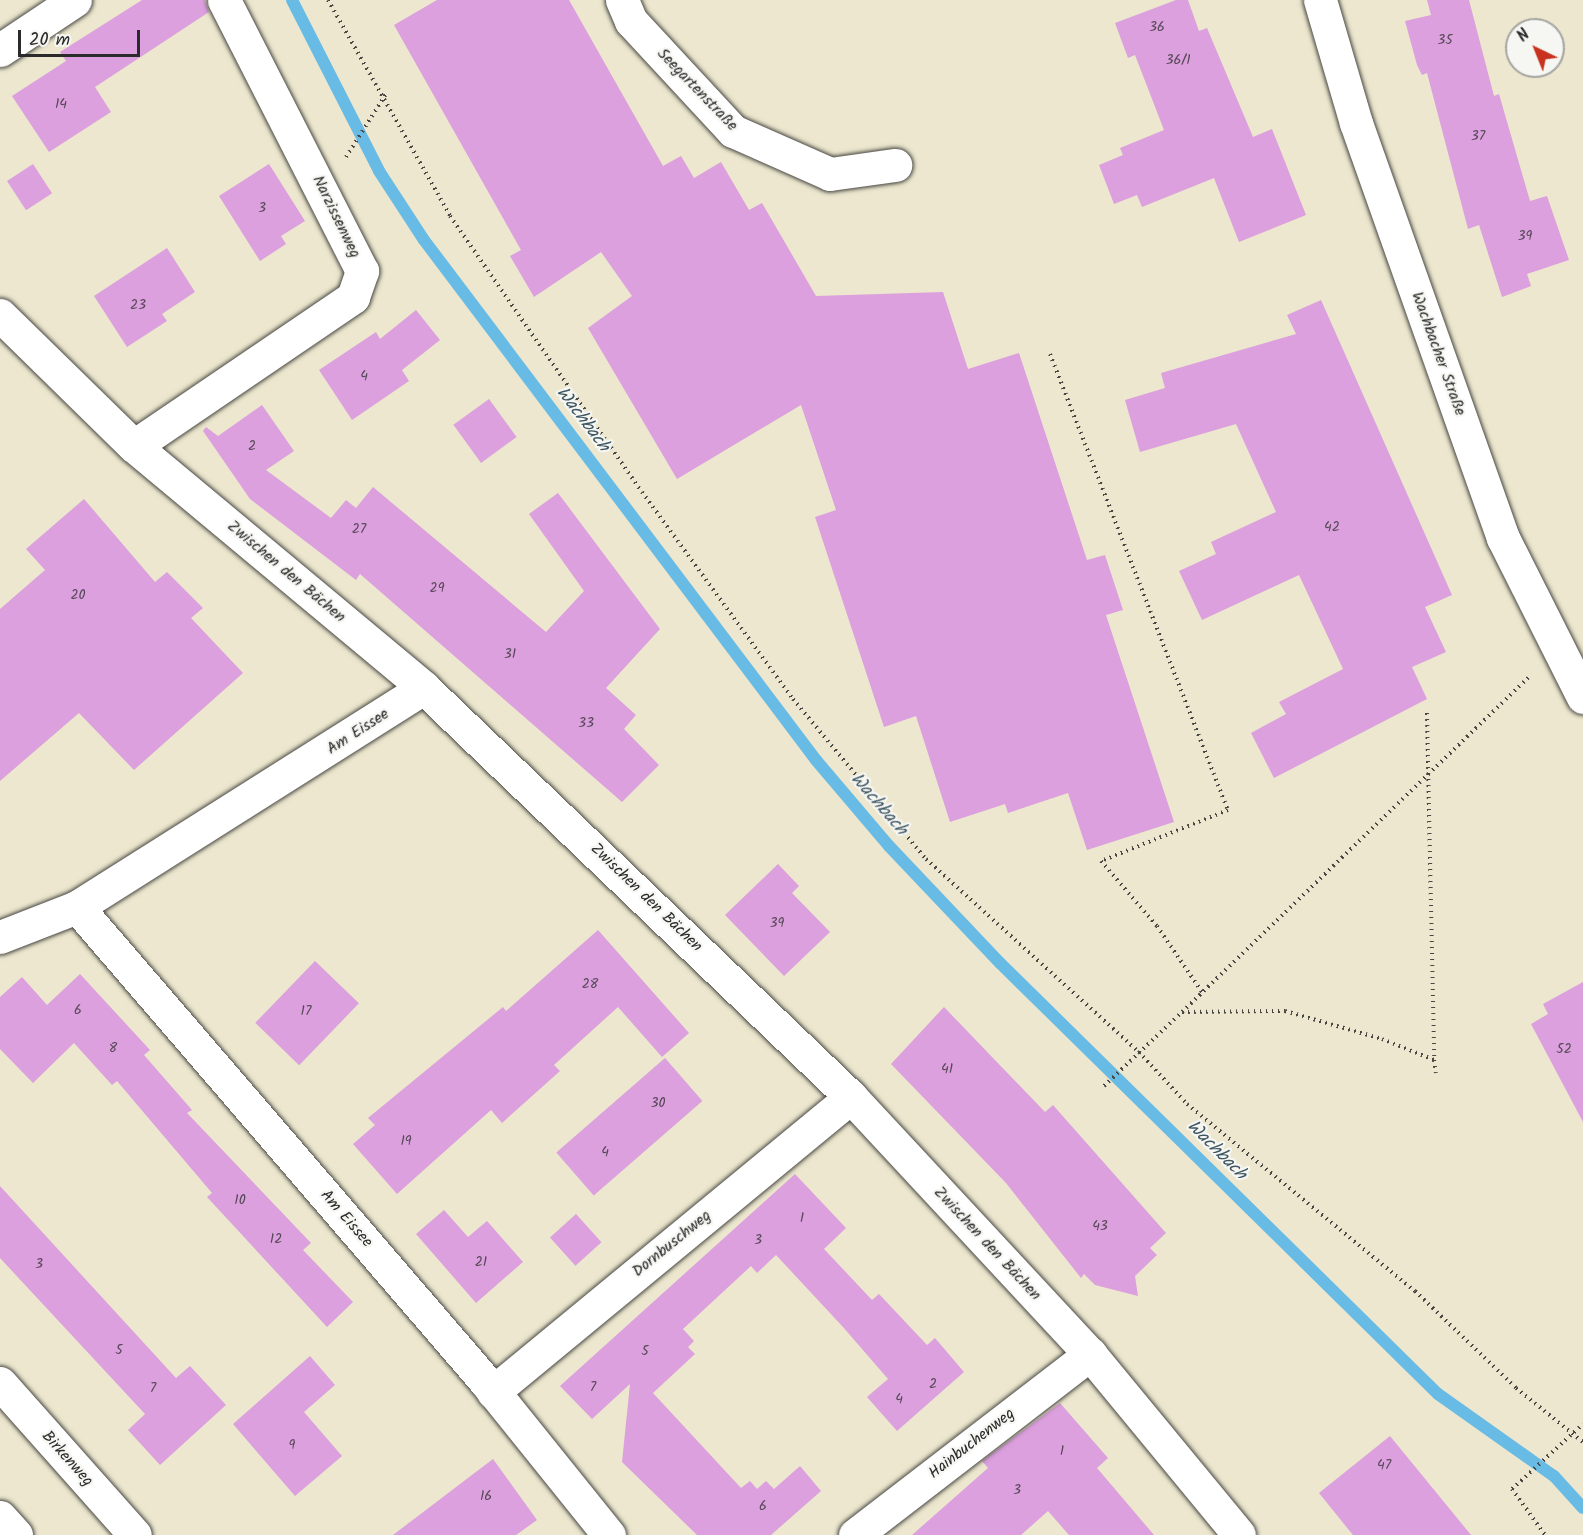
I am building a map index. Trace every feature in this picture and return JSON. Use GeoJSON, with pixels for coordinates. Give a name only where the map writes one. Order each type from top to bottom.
{"type":"FeatureCollection","features":[{"type":"Feature","properties":{"kind":"street"},"geometry":{"type":"LineString","coordinates":[[0,50],[75,0]]}},
{"type":"Feature","properties":{"kind":"street","name":"Narzissenweg"},"geometry":{"type":"LineString","coordinates":[[134,446],[353,297],[362,271],[224,0]]}},
{"type":"Feature","properties":{"kind":"street","name":"Seegartenstraße"},"geometry":{"type":"LineString","coordinates":[[622,0],[631,21],[733,131],[830,174],[895,165]]}},
{"type":"Feature","properties":{"kind":"street","name":"Wachbacher Straße"},"geometry":{"type":"LineString","coordinates":[[1320,0],[1356,123],[1503,538],[1583,697]]}},
{"type":"Feature","properties":{"kind":"street","name":"Zwischen den Bächen"},"geometry":{"type":"LineString","coordinates":[[0,315],[134,446],[424,688],[851,1097],[1090,1354],[1239,1535]]}},
{"type":"Feature","properties":{"kind":"street","name":"Am Eissee"},"geometry":{"type":"LineString","coordinates":[[0,937],[77,907],[424,688]]}},
{"type":"Feature","properties":{"kind":"street","name":"Am Eissee"},"geometry":{"type":"LineString","coordinates":[[77,907],[493,1392],[609,1535]]}},
{"type":"Feature","properties":{"kind":"street","name":"Dornbuschweg"},"geometry":{"type":"LineString","coordinates":[[493,1392],[851,1097]]}},
{"type":"Feature","properties":{"kind":"street","name":"Hainbuchenweg"},"geometry":{"type":"LineString","coordinates":[[855,1535],[1090,1354]]}},
{"type":"Feature","properties":{"kind":"street","name":"Birkenweg"},"geometry":{"type":"LineString","coordinates":[[0,1383],[135,1535]]}},
{"type":"Feature","properties":{"kind":"street"},"geometry":{"type":"LineString","coordinates":[[0,1517],[16,1535]]}},
{"type":"Feature","properties":{"kind":"path"},"geometry":{"type":"LineString","coordinates":[[328,0],[386,94],[450,216],[793,699],[926,859],[1139,1052],[1187,1104],[1415,1292],[1516,1388],[1583,1442]]}},
{"type":"Feature","properties":{"kind":"path"},"geometry":{"type":"LineString","coordinates":[[342,163],[386,94]]}},
{"type":"Feature","properties":{"kind":"path"},"geometry":{"type":"LineString","coordinates":[[1050,354],[1228,810],[1101,861],[1157,926],[1202,992]]}},
{"type":"Feature","properties":{"kind":"path"},"geometry":{"type":"LineString","coordinates":[[1104,1086],[1432,765],[1558,650]]}},
{"type":"Feature","properties":{"kind":"path"},"geometry":{"type":"LineString","coordinates":[[1427,713],[1432,765],[1428,948],[1434,1060],[1437,1073]]}},
{"type":"Feature","properties":{"kind":"path"},"geometry":{"type":"LineString","coordinates":[[1182,1012],[1285,1011],[1434,1060]]}},
{"type":"Feature","properties":{"kind":"path"},"geometry":{"type":"LineString","coordinates":[[1545,1535],[1512,1489],[1583,1424]]}},
{"type":"Feature","properties":{"kind":"building"},"geometry":{"type":"Polygon","coordinates":[[[142,0],[205,0],[209,12],[95,87],[111,112],[49,152],[12,96],[66,61],[60,52],[142,0]]]}},
{"type":"Feature","properties":{"kind":"building"},"geometry":{"type":"Polygon","coordinates":[[[437,0],[569,0],[663,166],[681,156],[694,178],[721,162],[749,210],[762,203],[816,296],[943,292],[968,369],[1019,353],[1087,560],[1105,555],[1123,610],[1106,615],[1174,822],[1087,850],[1068,793],[1008,813],[1005,804],[950,822],[916,716],[884,727],[815,517],[836,510],[801,405],[677,479],[588,328],[632,296],[601,252],[534,297],[510,256],[521,250],[394,25],[437,0]]]}},
{"type":"Feature","properties":{"kind":"building"},"geometry":{"type":"Polygon","coordinates":[[[1176,0],[1188,0],[1199,31],[1207,28],[1253,137],[1272,129],[1306,215],[1239,242],[1214,178],[1142,207],[1137,195],[1114,204],[1099,165],[1123,155],[1120,148],[1164,130],[1135,55],[1128,58],[1115,23],[1176,0]]]}},
{"type":"Feature","properties":{"kind":"building"},"geometry":{"type":"Polygon","coordinates":[[[1427,0],[1469,0],[1494,96],[1499,94],[1530,201],[1547,196],[1569,260],[1527,274],[1531,286],[1502,297],[1479,225],[1468,229],[1427,73],[1422,75],[1417,65],[1405,21],[1431,15],[1427,0]]]}},
{"type":"Feature","properties":{"kind":"building"},"geometry":{"type":"Polygon","coordinates":[[[33,164],[52,193],[26,210],[7,181],[33,164]]]}},
{"type":"Feature","properties":{"kind":"building"},"geometry":{"type":"Polygon","coordinates":[[[269,164],[305,221],[281,236],[286,244],[260,261],[219,196],[269,164]]]}},
{"type":"Feature","properties":{"kind":"building"},"geometry":{"type":"Polygon","coordinates":[[[167,248],[195,292],[162,314],[167,321],[127,347],[94,296],[167,248]]]}},
{"type":"Feature","properties":{"kind":"building"},"geometry":{"type":"Polygon","coordinates":[[[1321,300],[1452,595],[1425,607],[1446,652],[1412,667],[1427,699],[1274,778],[1251,733],[1286,714],[1279,702],[1343,669],[1299,575],[1202,620],[1179,571],[1216,554],[1211,542],[1276,512],[1236,424],[1140,452],[1125,400],[1165,388],[1161,373],[1296,334],[1287,315],[1321,300]]]}},
{"type":"Feature","properties":{"kind":"building"},"geometry":{"type":"Polygon","coordinates":[[[416,310],[440,340],[402,370],[409,381],[352,420],[319,370],[376,332],[380,339],[416,310]]]}},
{"type":"Feature","properties":{"kind":"building"},"geometry":{"type":"Polygon","coordinates":[[[489,399],[517,437],[481,463],[453,425],[489,399]]]}},
{"type":"Feature","properties":{"kind":"building"},"geometry":{"type":"Polygon","coordinates":[[[262,405],[294,451],[266,470],[331,518],[346,500],[356,508],[373,487],[546,632],[584,591],[529,514],[558,493],[660,629],[606,688],[636,715],[624,729],[659,765],[622,802],[360,574],[356,580],[250,499],[203,431],[206,427],[218,436],[262,405]]]}},
{"type":"Feature","properties":{"kind":"building"},"geometry":{"type":"Polygon","coordinates":[[[84,499],[155,582],[167,572],[203,608],[191,618],[243,673],[134,770],[79,713],[0,781],[0,609],[45,570],[26,549],[84,499]]]}},
{"type":"Feature","properties":{"kind":"building"},"geometry":{"type":"Polygon","coordinates":[[[778,864],[799,886],[792,893],[830,932],[784,976],[725,915],[778,864]]]}},
{"type":"Feature","properties":{"kind":"building"},"geometry":{"type":"Polygon","coordinates":[[[598,930],[689,1033],[662,1057],[618,1007],[554,1065],[560,1071],[502,1123],[491,1110],[397,1194],[353,1144],[375,1125],[368,1118],[503,1007],[506,1011],[598,930]]]}},
{"type":"Feature","properties":{"kind":"building"},"geometry":{"type":"Polygon","coordinates":[[[315,961],[359,1003],[299,1065],[255,1023],[315,961]]]}},
{"type":"Feature","properties":{"kind":"building"},"geometry":{"type":"Polygon","coordinates":[[[80,974],[150,1050],[144,1055],[192,1110],[187,1113],[311,1243],[303,1250],[353,1302],[327,1327],[207,1197],[212,1193],[117,1081],[112,1085],[74,1043],[33,1083],[0,1049],[0,997],[22,977],[47,1005],[80,974]]]}},
{"type":"Feature","properties":{"kind":"building"},"geometry":{"type":"Polygon","coordinates":[[[1583,982],[1583,1122],[1531,1024],[1548,1014],[1543,1004],[1583,982]]]}},
{"type":"Feature","properties":{"kind":"building"},"geometry":{"type":"Polygon","coordinates":[[[944,1007],[1045,1112],[1053,1105],[1166,1233],[1150,1248],[1157,1255],[1135,1276],[1138,1296],[1095,1285],[1084,1274],[1081,1278],[1006,1183],[891,1064],[944,1007]]]}},
{"type":"Feature","properties":{"kind":"building"},"geometry":{"type":"Polygon","coordinates":[[[665,1058],[702,1101],[594,1195],[556,1152],[665,1058]]]}},
{"type":"Feature","properties":{"kind":"building"},"geometry":{"type":"Polygon","coordinates":[[[795,1174],[846,1228],[824,1249],[872,1300],[879,1294],[927,1345],[935,1338],[964,1372],[897,1431],[867,1397],[888,1379],[843,1327],[776,1255],[757,1273],[751,1266],[683,1329],[694,1341],[688,1347],[695,1354],[653,1393],[741,1488],[750,1481],[757,1489],[766,1481],[774,1489],[800,1466],[821,1491],[771,1535],[697,1535],[622,1462],[630,1384],[592,1419],[560,1386],[795,1174]]]}},
{"type":"Feature","properties":{"kind":"building"},"geometry":{"type":"Polygon","coordinates":[[[0,1186],[176,1378],[190,1366],[226,1405],[160,1465],[128,1430],[145,1414],[0,1258],[0,1186]]]}},
{"type":"Feature","properties":{"kind":"building"},"geometry":{"type":"Polygon","coordinates":[[[444,1210],[468,1237],[487,1221],[523,1262],[476,1303],[416,1234],[444,1210]]]}},
{"type":"Feature","properties":{"kind":"building"},"geometry":{"type":"Polygon","coordinates":[[[576,1214],[601,1242],[575,1266],[550,1237],[576,1214]]]}},
{"type":"Feature","properties":{"kind":"building"},"geometry":{"type":"Polygon","coordinates":[[[310,1356],[335,1385],[304,1412],[342,1456],[295,1496],[233,1424],[310,1356]]]}},
{"type":"Feature","properties":{"kind":"building"},"geometry":{"type":"Polygon","coordinates":[[[1060,1403],[1108,1458],[1097,1468],[1154,1535],[1069,1535],[1048,1511],[1021,1535],[912,1535],[988,1468],[982,1461],[1060,1403]]]}},
{"type":"Feature","properties":{"kind":"building"},"geometry":{"type":"Polygon","coordinates":[[[1390,1436],[1471,1535],[1353,1535],[1319,1493],[1390,1436]]]}},
{"type":"Feature","properties":{"kind":"building"},"geometry":{"type":"Polygon","coordinates":[[[493,1459],[537,1520],[516,1535],[393,1535],[493,1459]]]}},
{"type":"Feature","properties":{"kind":"waterway","name":"Wachbach"},"geometry":{"type":"LineString","coordinates":[[292,0],[379,171],[424,240],[816,760],[889,846],[1000,963],[1438,1394],[1554,1476],[1583,1508]]}}]}
